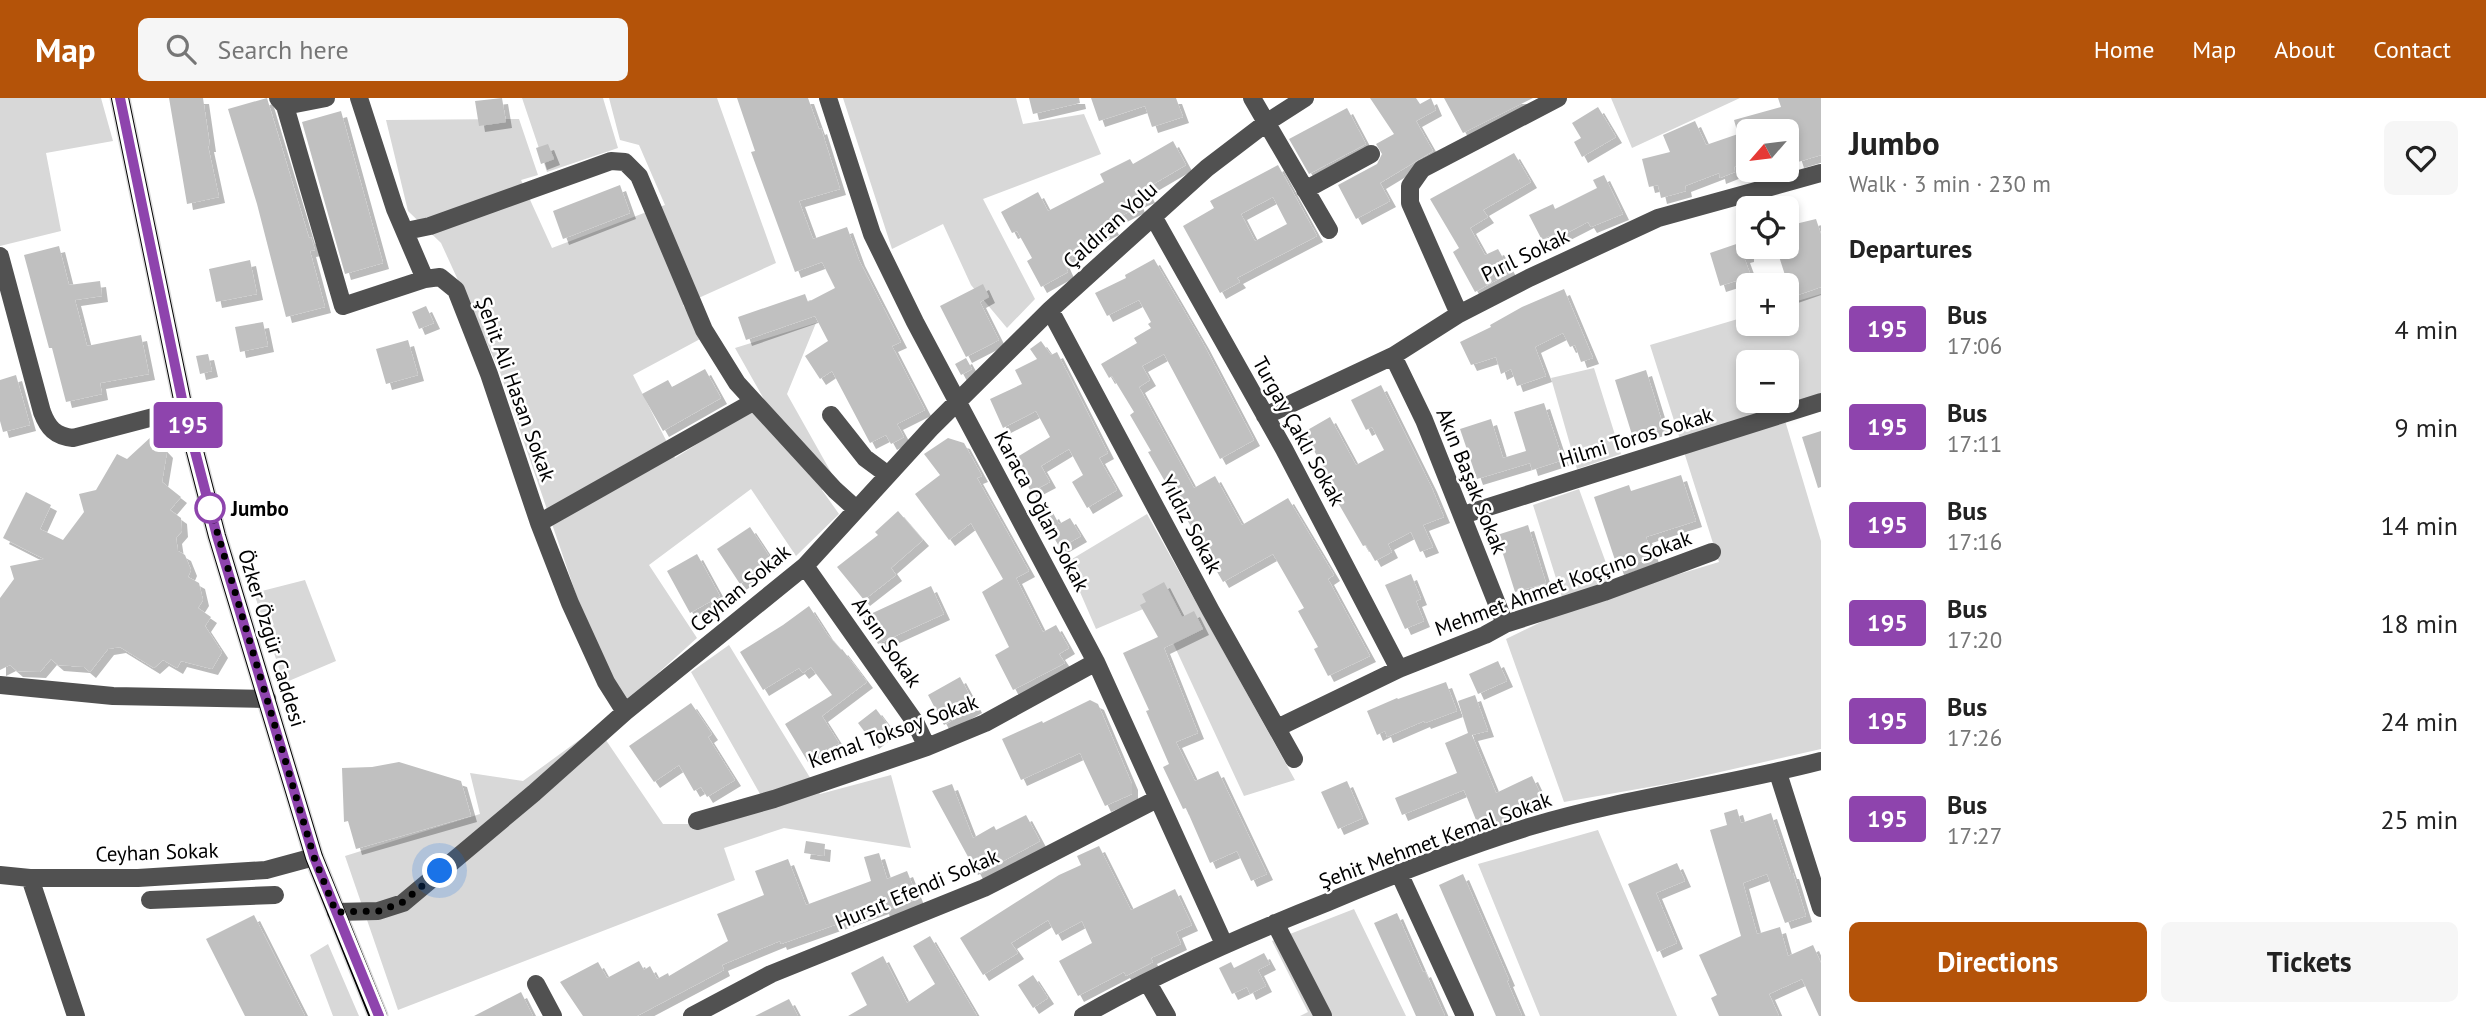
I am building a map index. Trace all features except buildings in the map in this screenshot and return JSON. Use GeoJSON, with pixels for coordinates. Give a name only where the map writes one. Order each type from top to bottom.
{"type":"FeatureCollection","features":[{"type":"Feature","properties":{"kind":"main road","name":"Özker Özgür Caddesi"},"geometry":{"type":"LineString","coordinates":[[120,98],[184,409],[217,536],[314,857],[379,1016]]}},
{"type":"Feature","properties":{"kind":"street"},"geometry":{"type":"LineString","coordinates":[[327,98],[281,102],[343,306],[425,279],[396,209],[359,98]]}},
{"type":"Feature","properties":{"kind":"street","name":"Karaca Oğlan Sokak"},"geometry":{"type":"LineString","coordinates":[[828,98],[872,234],[915,322],[1096,662],[1224,944]]}},
{"type":"Feature","properties":{"kind":"street"},"geometry":{"type":"LineString","coordinates":[[1252,98],[1329,230]]}},
{"type":"Feature","properties":{"kind":"street","name":"Çaldıran Yolu"},"geometry":{"type":"LineString","coordinates":[[958,402],[1050,310],[1207,168],[1266,123],[1305,98]]}},
{"type":"Feature","properties":{"kind":"street"},"geometry":{"type":"LineString","coordinates":[[1459,314],[1410,203],[1410,186],[1422,169],[1551,100]]}},
{"type":"Feature","properties":{"kind":"street"},"geometry":{"type":"LineString","coordinates":[[1305,190],[1371,154]]}},
{"type":"Feature","properties":{"kind":"street"},"geometry":{"type":"LineString","coordinates":[[406,231],[430,226],[611,161],[625,162],[639,176],[704,330],[737,383],[835,490],[856,509]]}},
{"type":"Feature","properties":{"kind":"street","name":"Pırıl Sokak"},"geometry":{"type":"LineString","coordinates":[[1265,416],[1393,356],[1459,314],[1529,278],[1658,218],[1821,173]]}},
{"type":"Feature","properties":{"kind":"street","name":"Turgay Çaklı Sokak"},"geometry":{"type":"LineString","coordinates":[[1154,218],[1265,416],[1399,669]]}},
{"type":"Feature","properties":{"kind":"street"},"geometry":{"type":"LineString","coordinates":[[0,256],[42,412],[53,432],[62,437],[73,438],[184,409]]}},
{"type":"Feature","properties":{"kind":"street","name":"Şehit Ali Hasan Sokak"},"geometry":{"type":"LineString","coordinates":[[425,279],[440,278],[456,290],[489,374],[539,523],[570,603],[607,682],[625,712]]}},
{"type":"Feature","properties":{"kind":"street","name":"Yıldız Sokak"},"geometry":{"type":"LineString","coordinates":[[1050,310],[1211,611],[1294,759]]}},
{"type":"Feature","properties":{"kind":"street","name":"Akın Başak Sokak"},"geometry":{"type":"LineString","coordinates":[[1393,356],[1424,420],[1505,625]]}},
{"type":"Feature","properties":{"kind":"street"},"geometry":{"type":"LineString","coordinates":[[539,523],[753,402]]}},
{"type":"Feature","properties":{"kind":"street","name":"Ceyhan Sokak"},"geometry":{"type":"LineString","coordinates":[[336,912],[379,911],[403,902],[534,793],[625,712],[805,566],[958,402]]}},
{"type":"Feature","properties":{"kind":"street","name":"Hilmi Toros Sokak"},"geometry":{"type":"LineString","coordinates":[[1463,515],[1821,402]]}},
{"type":"Feature","properties":{"kind":"street"},"geometry":{"type":"LineString","coordinates":[[831,415],[865,458],[888,475]]}},
{"type":"Feature","properties":{"kind":"street","name":"Mehmet Ahmet Koççıno Sokak"},"geometry":{"type":"LineString","coordinates":[[1277,728],[1399,669],[1505,625],[1712,552]]}},
{"type":"Feature","properties":{"kind":"street","name":"Arsın Sokak"},"geometry":{"type":"LineString","coordinates":[[805,566],[915,722],[927,747]]}},
{"type":"Feature","properties":{"kind":"street","name":"Kemal Toksoy Sokak"},"geometry":{"type":"LineString","coordinates":[[697,821],[774,799],[927,747],[985,723],[1096,662]]}},
{"type":"Feature","properties":{"kind":"street"},"geometry":{"type":"LineString","coordinates":[[0,685],[113,696],[267,699]]}},
{"type":"Feature","properties":{"kind":"street","name":"Şehit Mehmet Kemal Sokak"},"geometry":{"type":"LineString","coordinates":[[1083,1016],[1224,944],[1399,873],[1531,826],[1589,811],[1778,773],[1821,761]]}},
{"type":"Feature","properties":{"kind":"street"},"geometry":{"type":"LineString","coordinates":[[1778,773],[1821,908]]}},
{"type":"Feature","properties":{"kind":"street","name":"Hursıt Efendi Sokak"},"geometry":{"type":"LineString","coordinates":[[692,1016],[771,974],[984,888],[1157,799]]}},
{"type":"Feature","properties":{"kind":"street","name":"Ceyhan Sokak"},"geometry":{"type":"LineString","coordinates":[[0,875],[30,878],[138,877],[266,870],[314,857]]}},
{"type":"Feature","properties":{"kind":"street"},"geometry":{"type":"LineString","coordinates":[[1399,873],[1465,1016]]}},
{"type":"Feature","properties":{"kind":"street"},"geometry":{"type":"LineString","coordinates":[[30,878],[76,1016]]}},
{"type":"Feature","properties":{"kind":"street"},"geometry":{"type":"LineString","coordinates":[[150,900],[275,895]]}},
{"type":"Feature","properties":{"kind":"street"},"geometry":{"type":"LineString","coordinates":[[1275,923],[1323,1016]]}},
{"type":"Feature","properties":{"kind":"street"},"geometry":{"type":"LineString","coordinates":[[1148,983],[1167,1016]]}},
{"type":"Feature","properties":{"kind":"street"},"geometry":{"type":"LineString","coordinates":[[536,984],[552,1016]]}},
{"type":"Feature","properties":{"kind":"shaded area"},"geometry":{"type":"Polygon","coordinates":[[[0,98],[101,98],[113,141],[46,153],[61,231],[0,246],[0,98]]]}},
{"type":"Feature","properties":{"kind":"shaded area"},"geometry":{"type":"Polygon","coordinates":[[[522,98],[603,98],[618,148],[547,172],[522,98]]]}},
{"type":"Feature","properties":{"kind":"shaded area"},"geometry":{"type":"Polygon","coordinates":[[[609,98],[717,98],[776,263],[683,305],[702,338],[633,375],[675,458],[765,401],[735,348],[816,323],[787,394],[832,474],[822,490],[839,514],[796,556],[751,489],[649,565],[697,638],[616,711],[500,372],[441,243],[408,211],[386,120],[519,119],[538,175],[521,180],[552,248],[665,205],[639,145],[620,140],[609,98]]]}},
{"type":"Feature","properties":{"kind":"shaded area"},"geometry":{"type":"Polygon","coordinates":[[[843,98],[1016,98],[1023,124],[1084,114],[1101,154],[983,199],[1035,299],[1007,328],[971,285],[943,224],[892,249],[843,98]]]}},
{"type":"Feature","properties":{"kind":"shaded area"},"geometry":{"type":"Polygon","coordinates":[[[1611,98],[1740,98],[1632,148],[1611,98]]]}},
{"type":"Feature","properties":{"kind":"shaded area"},"geometry":{"type":"Polygon","coordinates":[[[1821,294],[1821,395],[1799,402],[1799,350],[1736,350],[1736,413],[1783,413],[1821,541],[1821,749],[1672,783],[1564,802],[1506,639],[1566,610],[1533,505],[1579,489],[1617,593],[1719,562],[1650,345],[1736,320],[1736,336],[1799,336],[1799,300],[1821,294]]]}},
{"type":"Feature","properties":{"kind":"shaded area"},"geometry":{"type":"Polygon","coordinates":[[[1594,368],[1621,454],[1577,469],[1551,378],[1594,368]]]}},
{"type":"Feature","properties":{"kind":"shaded area"},"geometry":{"type":"Polygon","coordinates":[[[1147,514],[1295,780],[1244,796],[1155,604],[1096,629],[1067,562],[1147,514]]]}},
{"type":"Feature","properties":{"kind":"shaded area"},"geometry":{"type":"Polygon","coordinates":[[[305,580],[336,661],[284,683],[254,593],[305,580]]]}},
{"type":"Feature","properties":{"kind":"shaded area"},"geometry":{"type":"Polygon","coordinates":[[[729,645],[820,794],[891,775],[911,848],[784,828],[724,848],[735,880],[398,1010],[345,856],[480,814],[470,773],[523,781],[597,727],[663,824],[716,824],[768,808],[691,672],[729,645]]]}},
{"type":"Feature","properties":{"kind":"shaded area"},"geometry":{"type":"Polygon","coordinates":[[[1598,830],[1677,1016],[1540,1016],[1478,864],[1598,830]]]}},
{"type":"Feature","properties":{"kind":"shaded area"},"geometry":{"type":"Polygon","coordinates":[[[1354,909],[1406,1016],[1300,1016],[1308,1012],[1272,941],[1354,909]]]}},
{"type":"Feature","properties":{"kind":"shaded area"},"geometry":{"type":"Polygon","coordinates":[[[328,944],[359,1016],[333,1016],[310,955],[328,944]]]}},
{"type":"Feature","properties":{"kind":"bus line","name":"195"},"geometry":{"type":"LineString","coordinates":[[120,98],[184,409],[217,536],[314,857],[379,1016]]}},
{"type":"Feature","properties":{"kind":"place","name":"Jumbo"},"geometry":{"type":"Point","coordinates":[210,508]}},
{"type":"Feature","properties":{"kind":"route"},"geometry":{"type":"LineString","coordinates":[[210,508],[314,857],[336,912],[379,911],[403,902],[440,871]]}}]}
